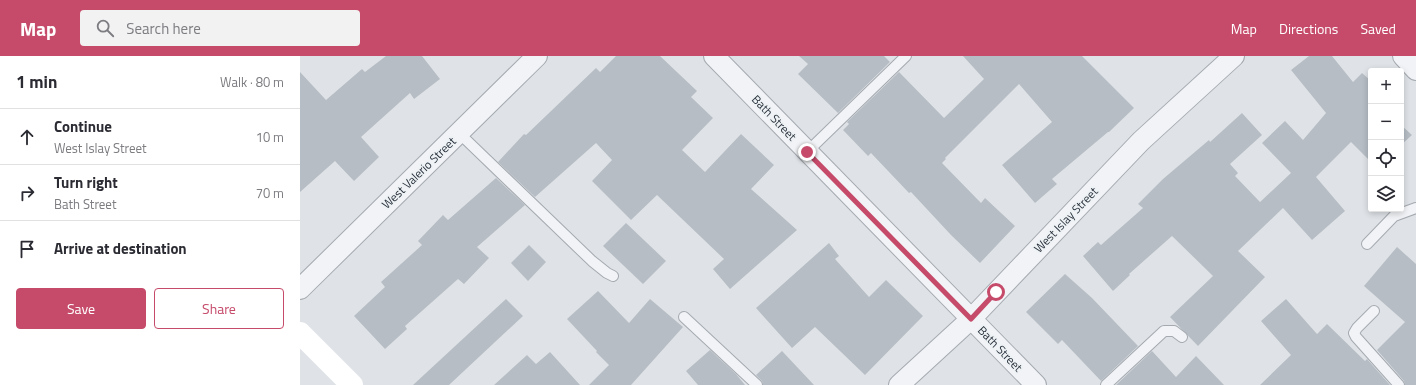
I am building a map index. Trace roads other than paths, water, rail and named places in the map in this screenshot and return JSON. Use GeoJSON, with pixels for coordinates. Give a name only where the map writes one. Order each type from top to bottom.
{"type":"FeatureCollection","features":[{"type":"Feature","properties":{"kind":"street","name":"West Valerio Street"},"geometry":{"type":"LineString","coordinates":[[300,289],[537,56]]}},
{"type":"Feature","properties":{"kind":"street","name":"Bath Street"},"geometry":{"type":"LineString","coordinates":[[714,56],[1036,385]]}},
{"type":"Feature","properties":{"kind":"street","name":"West Islay Street"},"geometry":{"type":"LineString","coordinates":[[900,385],[971,319],[1141,141],[1234,56]]}},
{"type":"Feature","properties":{"kind":"street"},"geometry":{"type":"LineString","coordinates":[[1403,56],[1416,70]]}},
{"type":"Feature","properties":{"kind":"street"},"geometry":{"type":"LineString","coordinates":[[300,333],[352,385]]}},
{"type":"Feature","properties":{"kind":"lane"},"geometry":{"type":"LineString","coordinates":[[807,152],[906,56]]}},
{"type":"Feature","properties":{"kind":"lane"},"geometry":{"type":"LineString","coordinates":[[459,133],[592,261],[607,273],[614,276]]}},
{"type":"Feature","properties":{"kind":"lane"},"geometry":{"type":"LineString","coordinates":[[1367,244],[1394,216],[1416,208]]}},
{"type":"Feature","properties":{"kind":"lane"},"geometry":{"type":"LineString","coordinates":[[1374,311],[1354,333],[1399,385]]}},
{"type":"Feature","properties":{"kind":"lane"},"geometry":{"type":"LineString","coordinates":[[684,317],[757,385]]}},
{"type":"Feature","properties":{"kind":"lane"},"geometry":{"type":"LineString","coordinates":[[1106,385],[1164,331],[1174,331],[1182,337]]}}]}
